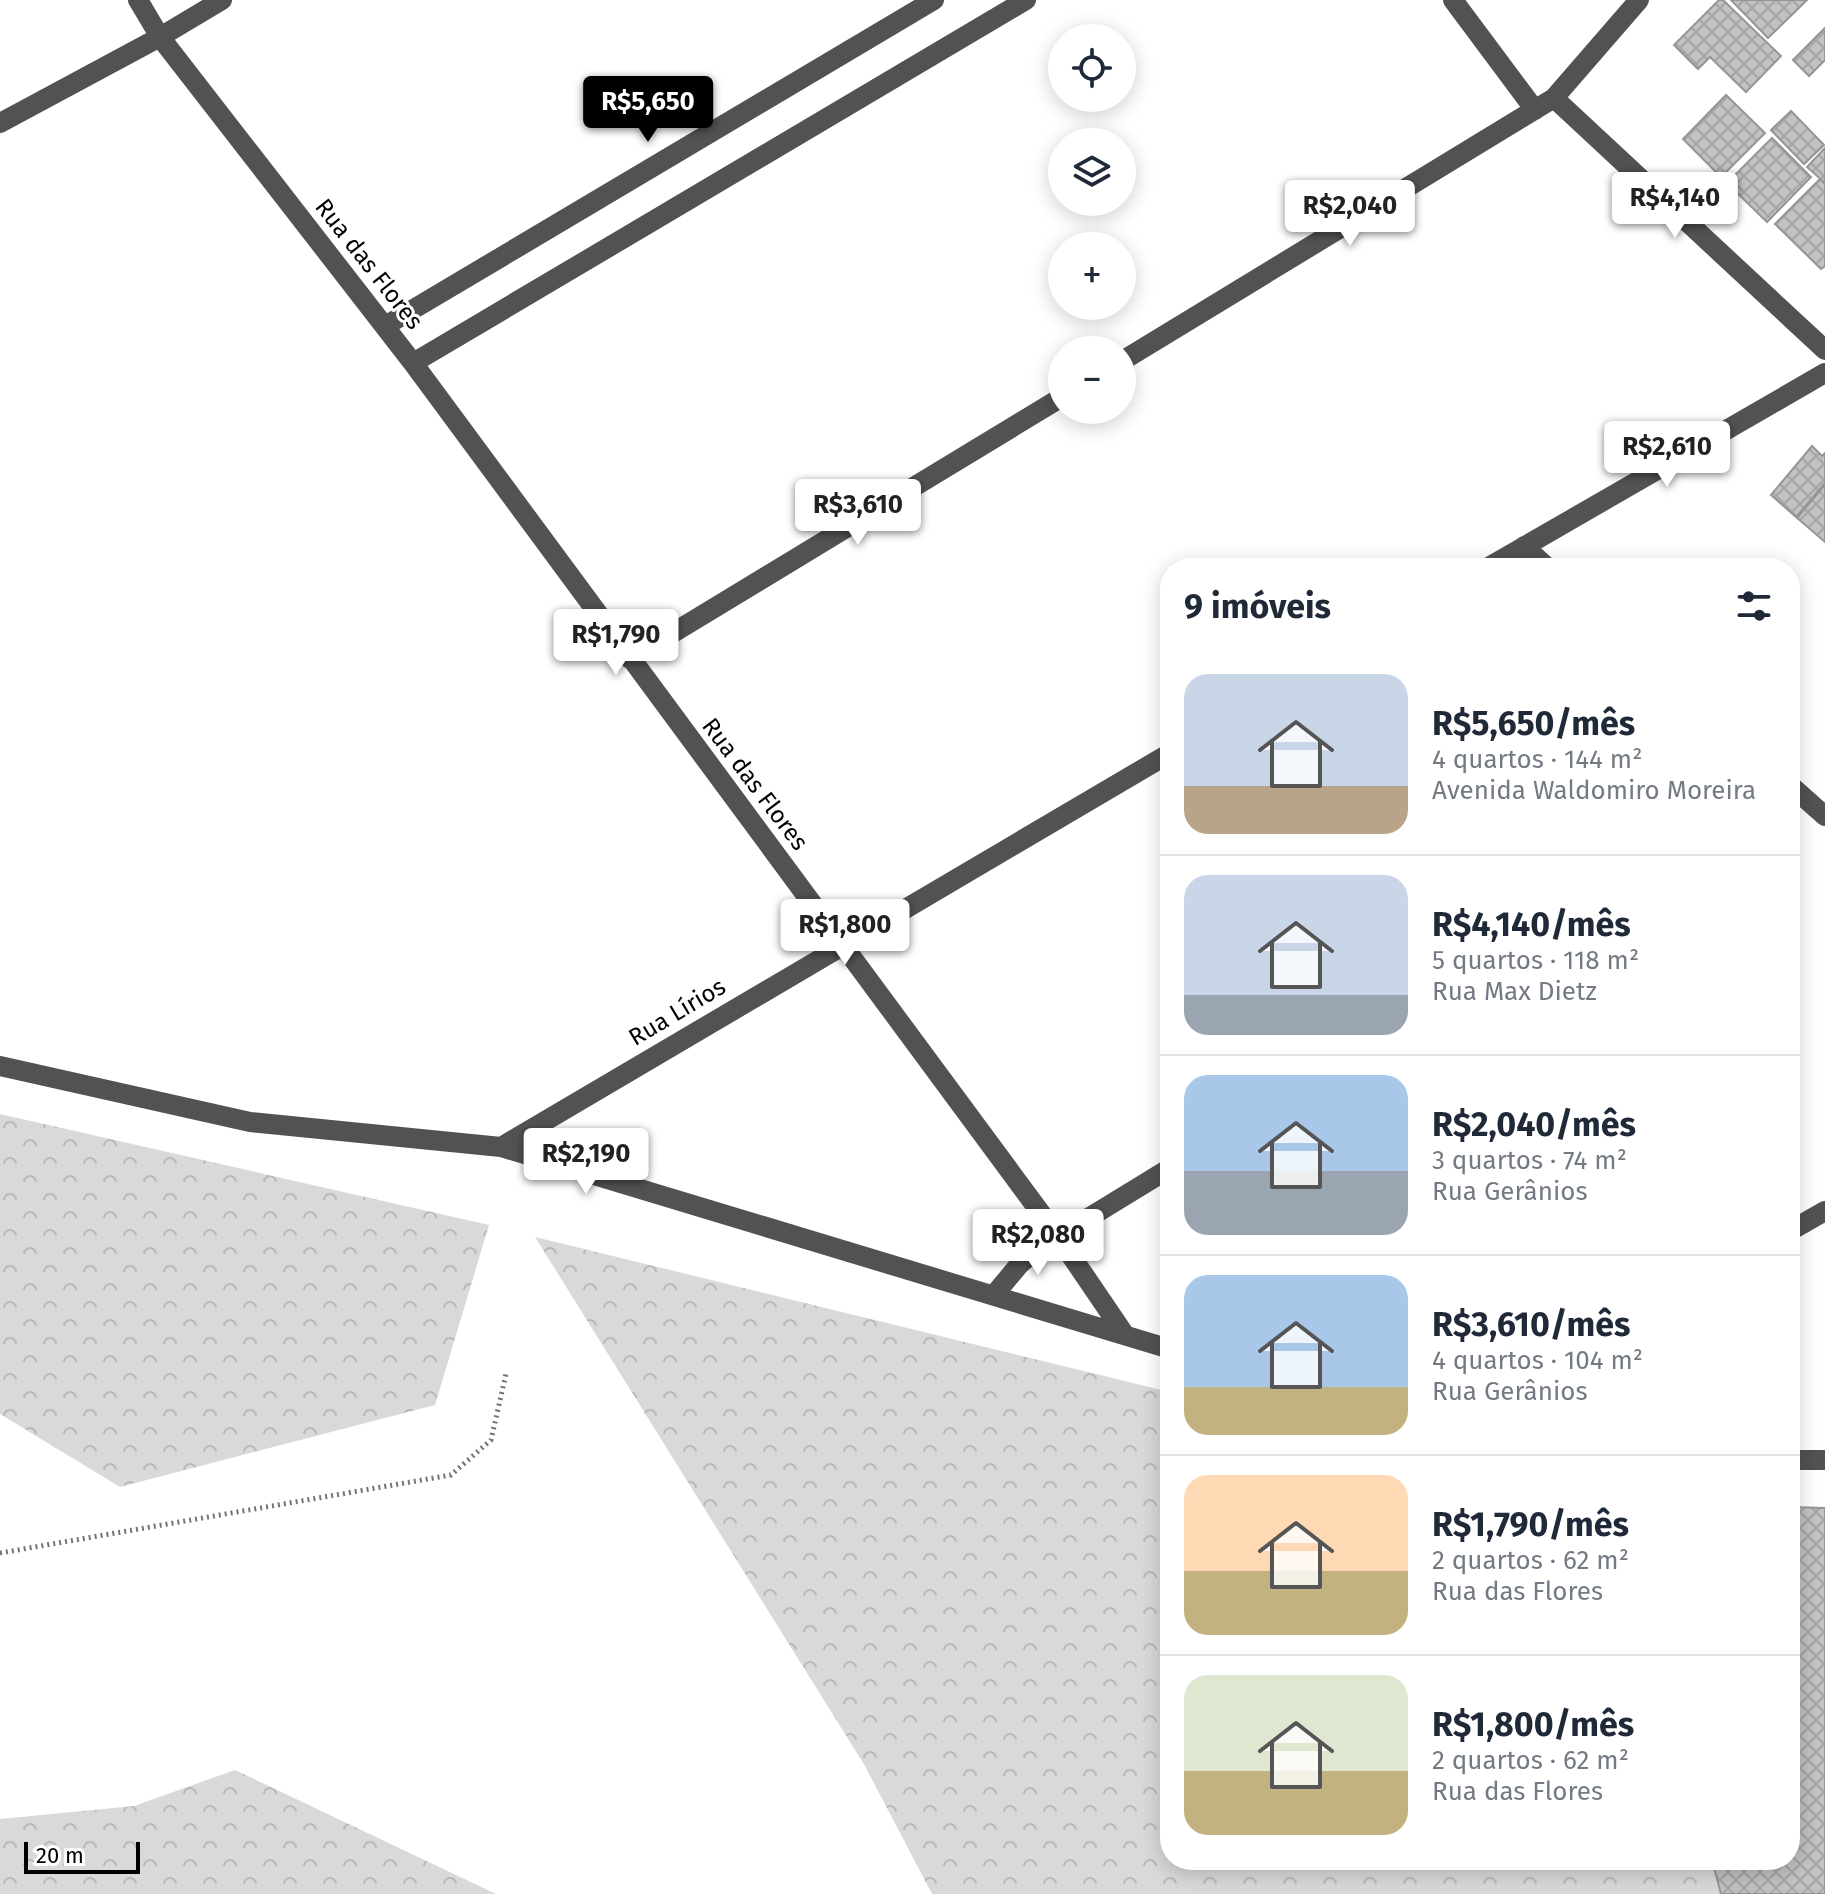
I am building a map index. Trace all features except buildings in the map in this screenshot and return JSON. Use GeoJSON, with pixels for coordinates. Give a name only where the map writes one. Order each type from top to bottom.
{"type":"FeatureCollection","features":[{"type":"Feature","properties":{"kind":"street","name":"Rua das Flores"},"geometry":{"type":"LineString","coordinates":[[138,0],[160,37],[413,363],[1057,1235],[1125,1335]]}},
{"type":"Feature","properties":{"kind":"street"},"geometry":{"type":"LineString","coordinates":[[0,123],[222,0]]}},
{"type":"Feature","properties":{"kind":"street"},"geometry":{"type":"LineString","coordinates":[[385,326],[934,0]]}},
{"type":"Feature","properties":{"kind":"street"},"geometry":{"type":"LineString","coordinates":[[984,0],[995,19]]}},
{"type":"Feature","properties":{"kind":"street"},"geometry":{"type":"LineString","coordinates":[[413,363],[1026,0]]}},
{"type":"Feature","properties":{"kind":"street"},"geometry":{"type":"LineString","coordinates":[[1453,0],[1535,110]]}},
{"type":"Feature","properties":{"kind":"street"},"geometry":{"type":"LineString","coordinates":[[1136,352],[1554,98],[1639,0]]}},
{"type":"Feature","properties":{"kind":"street"},"geometry":{"type":"LineString","coordinates":[[1554,98],[1825,350]]}},
{"type":"Feature","properties":{"kind":"street"},"geometry":{"type":"LineString","coordinates":[[1504,558],[1825,373]]}},
{"type":"Feature","properties":{"kind":"street"},"geometry":{"type":"LineString","coordinates":[[630,659],[1048,405]]}},
{"type":"Feature","properties":{"kind":"street"},"geometry":{"type":"LineString","coordinates":[[1524,546],[1537,558]]}},
{"type":"Feature","properties":{"kind":"street","name":"Rua Lírios"},"geometry":{"type":"LineString","coordinates":[[501,1147],[1160,759]]}},
{"type":"Feature","properties":{"kind":"street"},"geometry":{"type":"LineString","coordinates":[[1800,798],[1825,816]]}},
{"type":"Feature","properties":{"kind":"street"},"geometry":{"type":"LineString","coordinates":[[0,1066],[250,1122],[501,1147],[1160,1346]]}},
{"type":"Feature","properties":{"kind":"street"},"geometry":{"type":"LineString","coordinates":[[994,1295],[1019,1265],[1057,1235],[1160,1174]]}},
{"type":"Feature","properties":{"kind":"street"},"geometry":{"type":"LineString","coordinates":[[1800,1225],[1825,1211]]}},
{"type":"Feature","properties":{"kind":"street"},"geometry":{"type":"LineString","coordinates":[[1800,1460],[1825,1460]]}},
{"type":"Feature","properties":{"kind":"path"},"geometry":{"type":"LineString","coordinates":[[0,1553],[451,1475],[491,1440],[506,1374]]}},
{"type":"Feature","properties":{"kind":"green space"},"geometry":{"type":"Polygon","coordinates":[[[0,1114],[489,1225],[435,1405],[120,1487],[0,1414],[0,1114]]]}},
{"type":"Feature","properties":{"kind":"green space"},"geometry":{"type":"Polygon","coordinates":[[[535,1237],[1160,1390],[1160,1870],[1715,1870],[1721,1894],[932,1894],[865,1766],[535,1237]]]}},
{"type":"Feature","properties":{"kind":"green space"},"geometry":{"type":"Polygon","coordinates":[[[235,1770],[496,1894],[0,1894],[0,1819],[134,1806],[235,1770]]]}}]}
